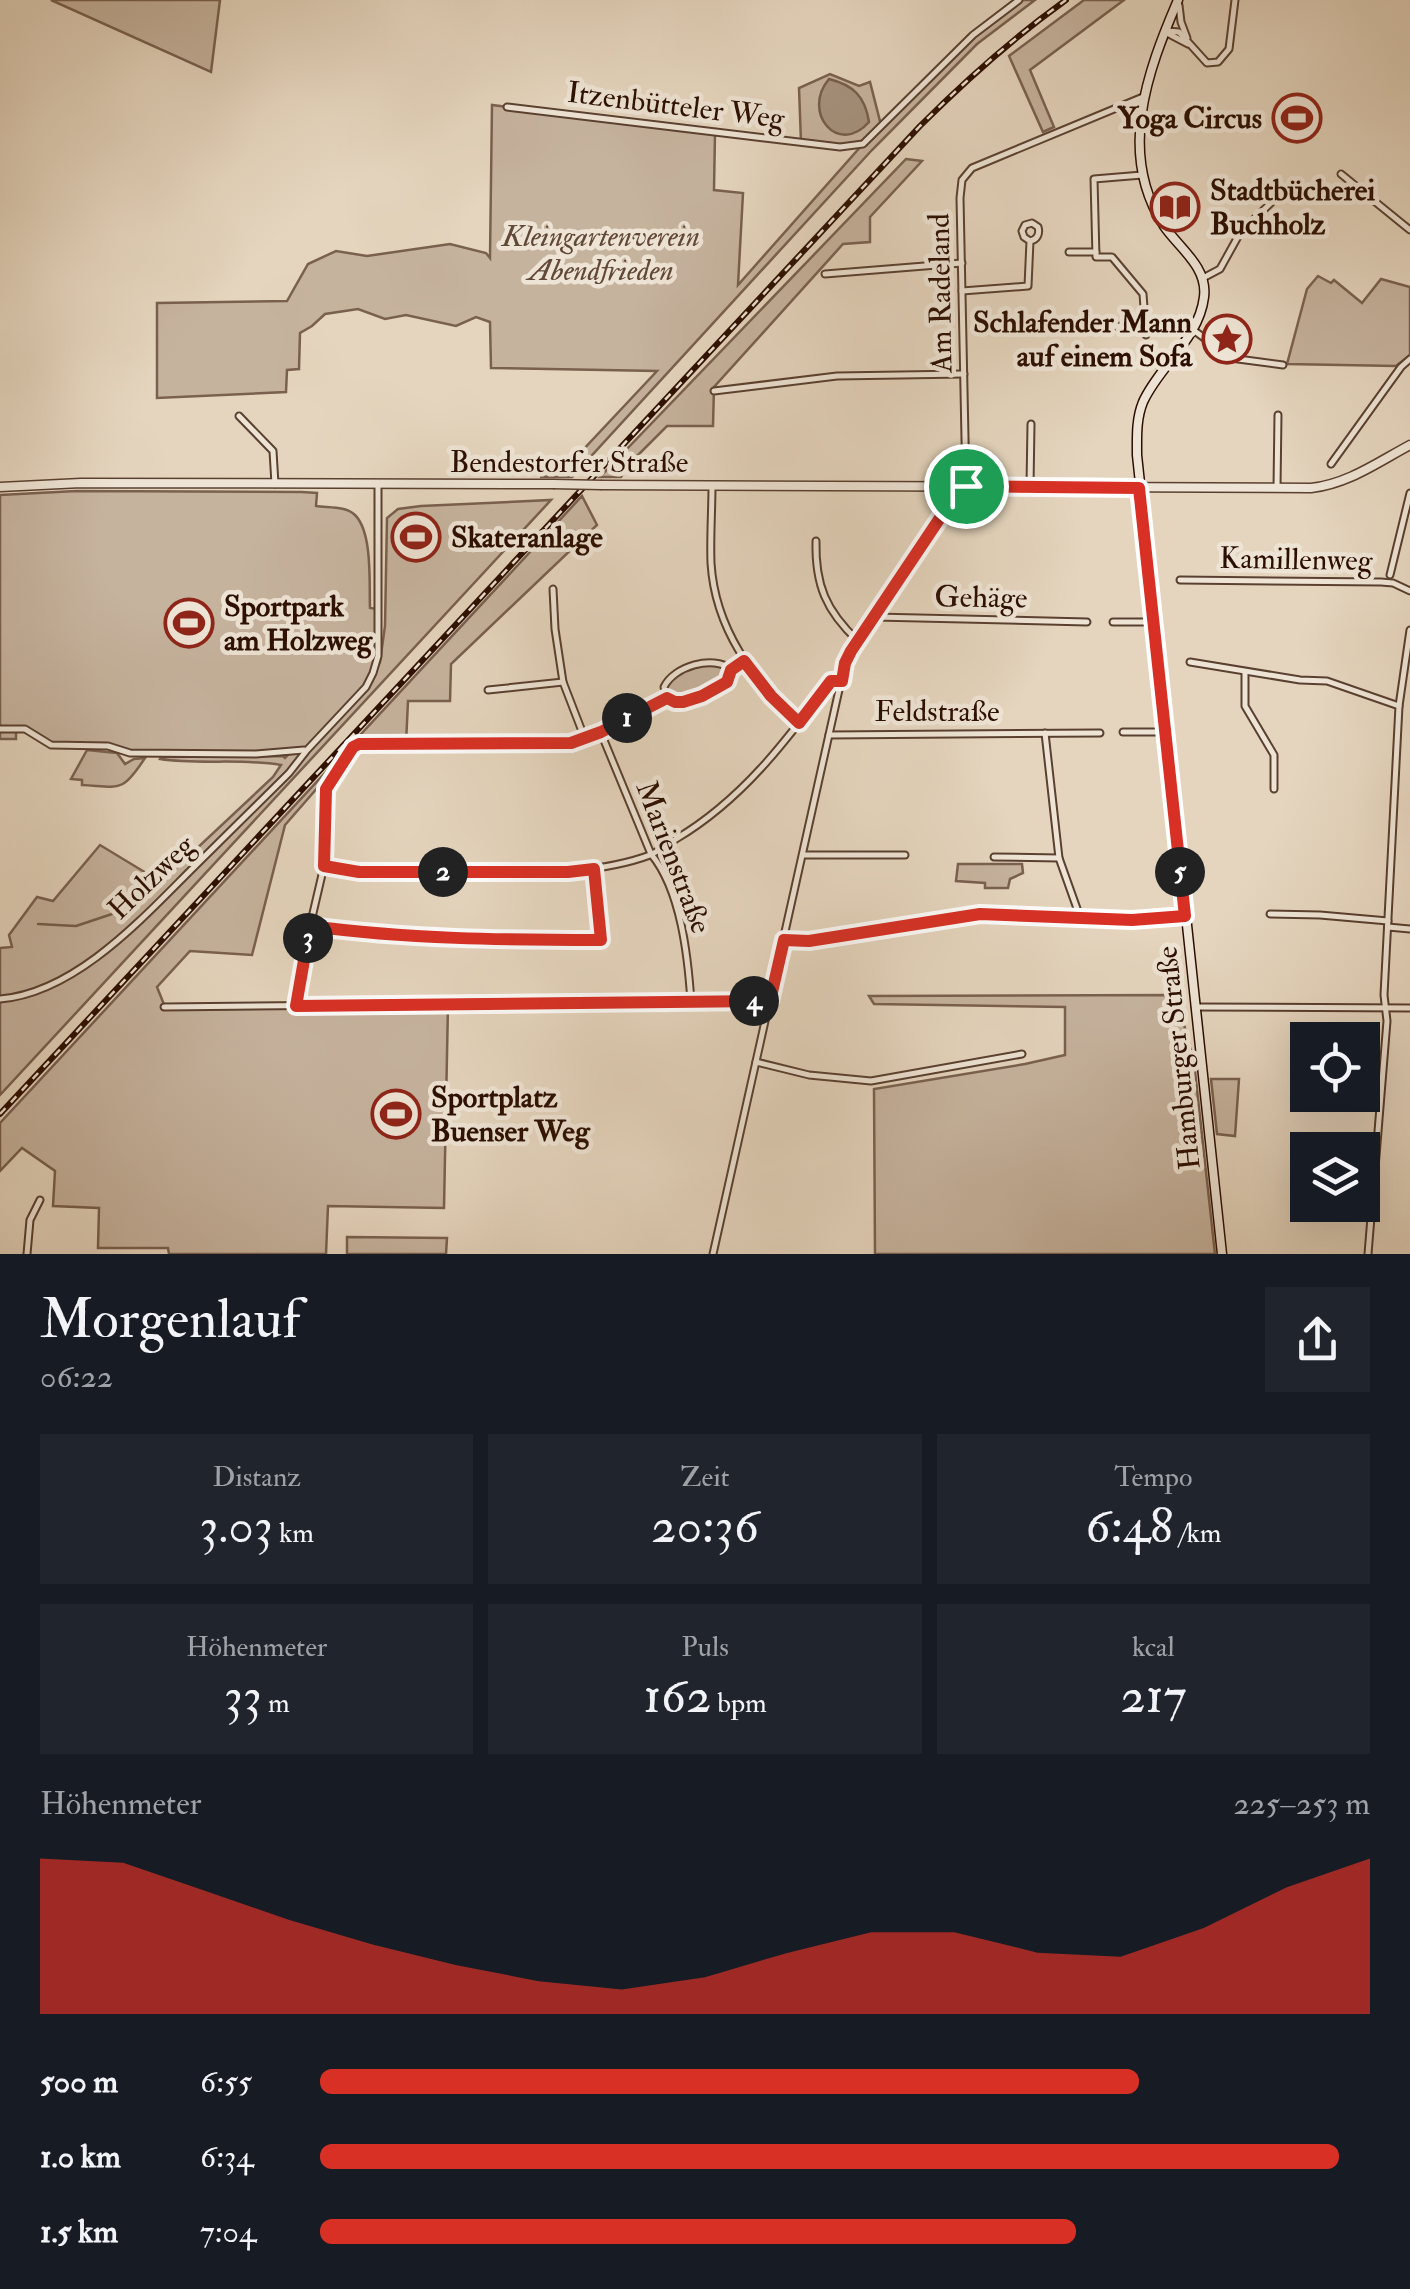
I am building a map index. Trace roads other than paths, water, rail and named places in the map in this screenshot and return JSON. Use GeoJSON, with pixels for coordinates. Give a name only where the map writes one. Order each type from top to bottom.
{"type":"FeatureCollection","features":[{"type":"Feature","properties":{"kind":"street","name":"Itzenbütteler Weg"},"geometry":{"type":"LineString","coordinates":[[506,107],[840,147],[863,144],[973,35],[1019,0]]}},
{"type":"Feature","properties":{"kind":"street"},"geometry":{"type":"LineString","coordinates":[[1178,0],[1143,96],[1142,176],[1155,210],[1203,278],[1220,269],[1240,232],[1284,190]]}},
{"type":"Feature","properties":{"kind":"street"},"geometry":{"type":"LineString","coordinates":[[1178,0],[1181,22],[1191,45],[1209,63],[1216,63],[1229,49],[1235,0]]}},
{"type":"Feature","properties":{"kind":"street"},"geometry":{"type":"LineString","coordinates":[[1164,32],[1191,45]]}},
{"type":"Feature","properties":{"kind":"street","name":"Am Radeland"},"geometry":{"type":"LineString","coordinates":[[966,486],[960,188],[967,172],[1143,96]]}},
{"type":"Feature","properties":{"kind":"street"},"geometry":{"type":"LineString","coordinates":[[1341,174],[1410,230]]}},
{"type":"Feature","properties":{"kind":"street"},"geometry":{"type":"LineString","coordinates":[[1142,176],[1094,179],[1096,257],[1112,257],[1143,294],[1146,336]]}},
{"type":"Feature","properties":{"kind":"street"},"geometry":{"type":"LineString","coordinates":[[962,290],[1028,286],[1030,240]]}},
{"type":"Feature","properties":{"kind":"street"},"geometry":{"type":"LineString","coordinates":[[1069,252],[1096,252]]}},
{"type":"Feature","properties":{"kind":"street"},"geometry":{"type":"LineString","coordinates":[[825,274],[962,263]]}},
{"type":"Feature","properties":{"kind":"street","name":"Hamburger Straße"},"geometry":{"type":"LineString","coordinates":[[1203,278],[1201,312],[1150,389],[1137,432],[1139,488],[1222,1254]]}},
{"type":"Feature","properties":{"kind":"street"},"geometry":{"type":"LineString","coordinates":[[1081,328],[1145,325]]}},
{"type":"Feature","properties":{"kind":"street"},"geometry":{"type":"LineString","coordinates":[[1192,330],[1238,359],[1283,365]]}},
{"type":"Feature","properties":{"kind":"street"},"geometry":{"type":"LineString","coordinates":[[1146,352],[1148,358],[1166,370]]}},
{"type":"Feature","properties":{"kind":"street"},"geometry":{"type":"LineString","coordinates":[[1330,464],[1410,359]]}},
{"type":"Feature","properties":{"kind":"street"},"geometry":{"type":"LineString","coordinates":[[714,391],[837,376],[964,374]]}},
{"type":"Feature","properties":{"kind":"street"},"geometry":{"type":"LineString","coordinates":[[1277,488],[1278,415]]}},
{"type":"Feature","properties":{"kind":"street"},"geometry":{"type":"LineString","coordinates":[[239,416],[273,451],[275,484]]}},
{"type":"Feature","properties":{"kind":"street"},"geometry":{"type":"LineString","coordinates":[[1030,486],[1031,424]]}},
{"type":"Feature","properties":{"kind":"street","name":"Bendestorfer Straße"},"geometry":{"type":"LineString","coordinates":[[0,487],[100,482],[1312,488],[1334,484],[1410,445]]}},
{"type":"Feature","properties":{"kind":"street"},"geometry":{"type":"LineString","coordinates":[[712,484],[711,566],[729,636],[771,696],[799,723]]}},
{"type":"Feature","properties":{"kind":"street","name":"Holzweg"},"geometry":{"type":"LineString","coordinates":[[0,999],[17,997],[66,977],[109,949],[289,773],[366,686],[378,656],[378,485]]}},
{"type":"Feature","properties":{"kind":"street"},"geometry":{"type":"LineString","coordinates":[[713,1254],[845,663],[952,500],[955,486]]}},
{"type":"Feature","properties":{"kind":"street"},"geometry":{"type":"LineString","coordinates":[[1390,575],[1410,493]]}},
{"type":"Feature","properties":{"kind":"street"},"geometry":{"type":"LineString","coordinates":[[816,541],[823,596],[834,616],[858,640]]}},
{"type":"Feature","properties":{"kind":"street","name":"Kamillenweg"},"geometry":{"type":"LineString","coordinates":[[1180,580],[1381,582],[1410,591]]}},
{"type":"Feature","properties":{"kind":"street"},"geometry":{"type":"LineString","coordinates":[[553,588],[563,682],[585,739]]}},
{"type":"Feature","properties":{"kind":"street","name":"Gehäge"},"geometry":{"type":"LineString","coordinates":[[874,617],[1086,622]]}},
{"type":"Feature","properties":{"kind":"street"},"geometry":{"type":"LineString","coordinates":[[1114,622],[1154,622]]}},
{"type":"Feature","properties":{"kind":"street"},"geometry":{"type":"LineString","coordinates":[[1368,1254],[1387,1022],[1384,995],[1399,706],[1410,630]]}},
{"type":"Feature","properties":{"kind":"street"},"geometry":{"type":"LineString","coordinates":[[731,670],[722,663],[709,662],[674,673],[664,687],[667,698],[683,702],[702,696],[727,682],[731,670],[744,661]]}},
{"type":"Feature","properties":{"kind":"street"},"geometry":{"type":"LineString","coordinates":[[1190,662],[1327,681],[1399,706]]}},
{"type":"Feature","properties":{"kind":"street"},"geometry":{"type":"LineString","coordinates":[[1245,672],[1245,706],[1274,755],[1274,789]]}},
{"type":"Feature","properties":{"kind":"street"},"geometry":{"type":"LineString","coordinates":[[324,866],[359,872],[568,872],[651,854],[725,805],[761,770],[831,681],[842,681]]}},
{"type":"Feature","properties":{"kind":"street"},"geometry":{"type":"LineString","coordinates":[[488,690],[563,682]]}},
{"type":"Feature","properties":{"kind":"street"},"geometry":{"type":"LineString","coordinates":[[1402,688],[1410,690]]}},
{"type":"Feature","properties":{"kind":"street"},"geometry":{"type":"LineString","coordinates":[[296,1006],[324,866],[325,796],[353,747],[556,744],[585,739],[667,698]]}},
{"type":"Feature","properties":{"kind":"street"},"geometry":{"type":"LineString","coordinates":[[0,729],[24,730],[50,745],[108,746],[130,752],[256,754],[307,750]]}},
{"type":"Feature","properties":{"kind":"street","name":"Marienstraße"},"geometry":{"type":"LineString","coordinates":[[601,732],[676,906],[686,940],[692,1002]]}},
{"type":"Feature","properties":{"kind":"street","name":"Feldstraße"},"geometry":{"type":"LineString","coordinates":[[830,734],[1100,732]]}},
{"type":"Feature","properties":{"kind":"street"},"geometry":{"type":"LineString","coordinates":[[1123,732],[1165,732]]}},
{"type":"Feature","properties":{"kind":"street"},"geometry":{"type":"LineString","coordinates":[[1045,733],[1060,858],[1080,918]]}},
{"type":"Feature","properties":{"kind":"street"},"geometry":{"type":"LineString","coordinates":[[803,855],[905,856]]}},
{"type":"Feature","properties":{"kind":"street"},"geometry":{"type":"LineString","coordinates":[[994,857],[1060,858]]}},
{"type":"Feature","properties":{"kind":"street"},"geometry":{"type":"LineString","coordinates":[[310,926],[477,940],[601,940],[594,869]]}},
{"type":"Feature","properties":{"kind":"street"},"geometry":{"type":"LineString","coordinates":[[784,940],[809,941],[980,914],[1132,920],[1185,916]]}},
{"type":"Feature","properties":{"kind":"street"},"geometry":{"type":"LineString","coordinates":[[1270,914],[1320,915],[1410,929]]}},
{"type":"Feature","properties":{"kind":"street"},"geometry":{"type":"LineString","coordinates":[[164,1007],[770,1001]]}},
{"type":"Feature","properties":{"kind":"street"},"geometry":{"type":"LineString","coordinates":[[1195,1006],[1410,1008]]}},
{"type":"Feature","properties":{"kind":"street"},"geometry":{"type":"LineString","coordinates":[[756,1062],[809,1075],[872,1081],[1022,1054]]}},
{"type":"Feature","properties":{"kind":"street"},"geometry":{"type":"LineString","coordinates":[[27,1254],[30,1220],[40,1200]]}},
{"type":"Feature","properties":{"kind":"waterway"},"geometry":{"type":"LineString","coordinates":[[38,924],[76,926],[124,910]]}},
{"type":"Feature","properties":{"kind":"railway"},"geometry":{"type":"LineString","coordinates":[[0,1114],[920,126],[990,60],[1066,0]]}},
{"type":"Feature","properties":{"kind":"place","name":"Yoga Circus"},"geometry":{"type":"Point","coordinates":[1297,118]}},
{"type":"Feature","properties":{"kind":"place","name":"Stadtbücherei Buchholz"},"geometry":{"type":"Point","coordinates":[1175,207]}},
{"type":"Feature","properties":{"kind":"place","name":"Schlafender Mann auf einem Sofa"},"geometry":{"type":"Point","coordinates":[1227,339]}},
{"type":"Feature","properties":{"kind":"place","name":"Skateranlage"},"geometry":{"type":"Point","coordinates":[416,537]}},
{"type":"Feature","properties":{"kind":"place","name":"Sportpark am Holzweg"},"geometry":{"type":"Point","coordinates":[189,623]}},
{"type":"Feature","properties":{"kind":"place","name":"Sportplatz Buenser Weg"},"geometry":{"type":"Point","coordinates":[396,1114]}},
{"type":"Feature","properties":{"kind":"park label","name":"Kleingartenverein Abendfrieden"},"geometry":{"type":"Point","coordinates":[601,253]}}]}
